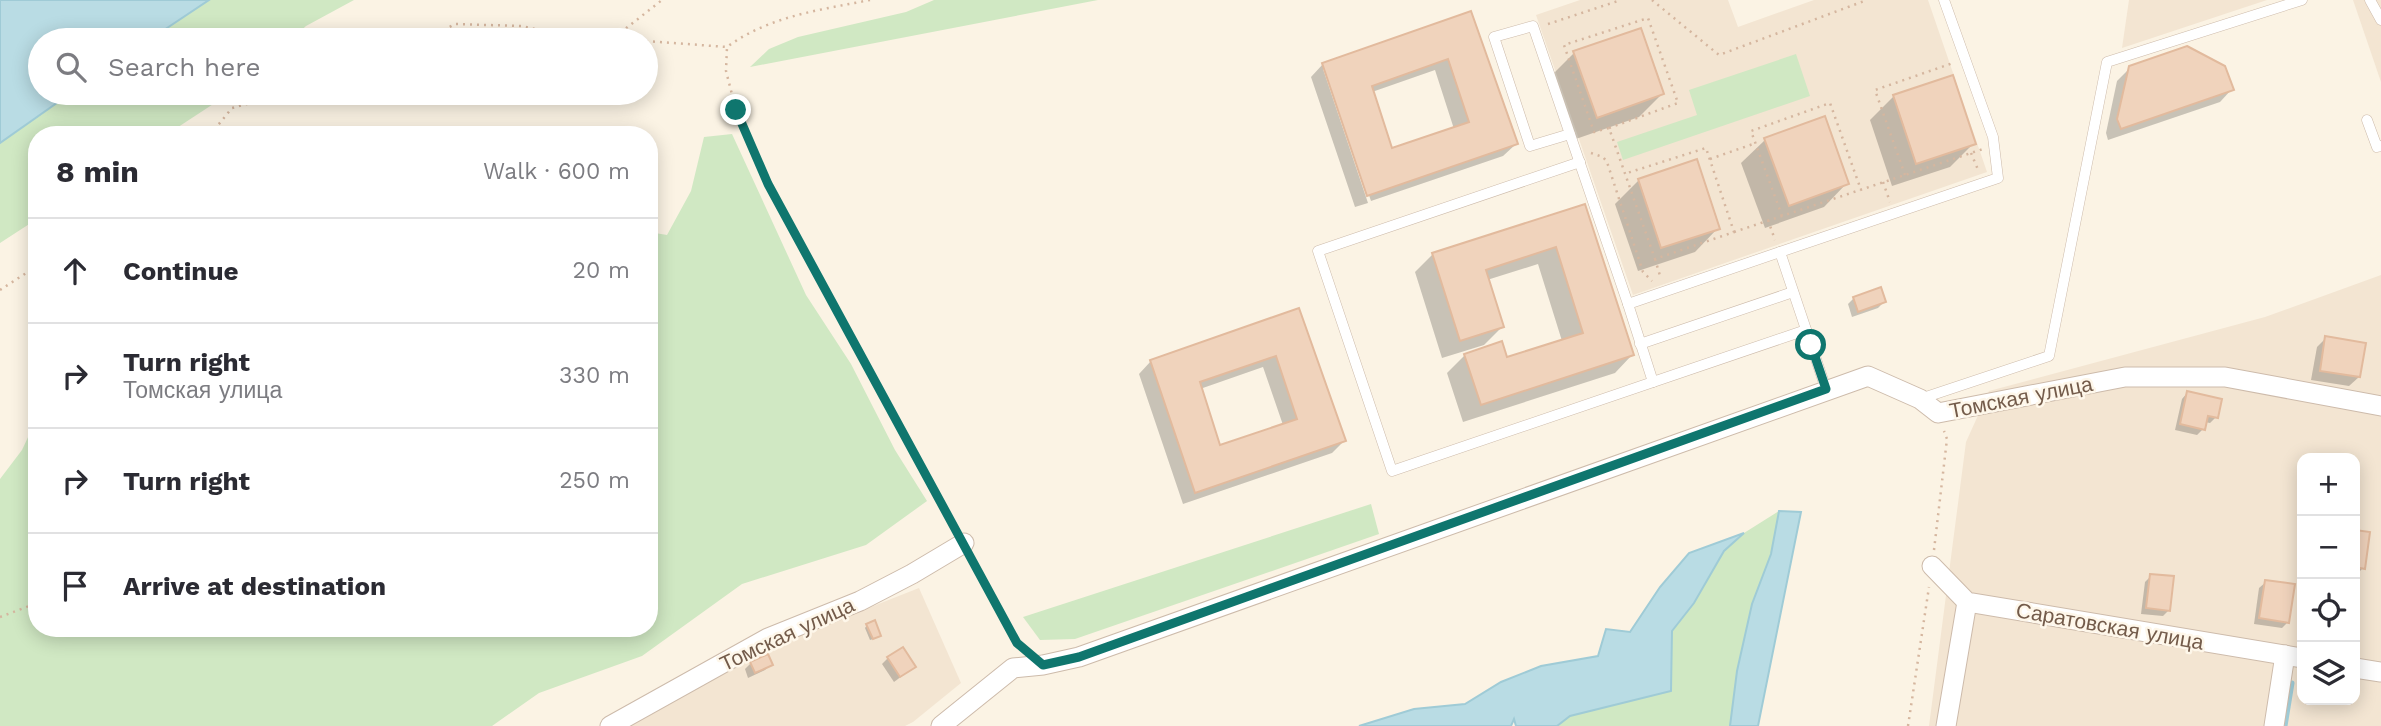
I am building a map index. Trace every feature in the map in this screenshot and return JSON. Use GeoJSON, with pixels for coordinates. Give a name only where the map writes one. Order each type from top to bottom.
{"type":"FeatureCollection","features":[{"type":"Feature","properties":{"kind":"street","name":"Томская улица"},"geometry":{"type":"LineString","coordinates":[[941,726],[1013,668],[1079,657],[1868,376],[1920,399],[1938,413],[2125,377],[2225,377],[2381,405]]}},
{"type":"Feature","properties":{"kind":"street","name":"Томская улица"},"geometry":{"type":"LineString","coordinates":[[610,726],[768,638],[860,601],[912,574],[964,542]]}},
{"type":"Feature","properties":{"kind":"street"},"geometry":{"type":"LineString","coordinates":[[1932,566],[1967,602],[1946,726]]}},
{"type":"Feature","properties":{"kind":"street","name":"Саратовская улица"},"geometry":{"type":"LineString","coordinates":[[1967,602],[2294,657]]}},
{"type":"Feature","properties":{"kind":"street"},"geometry":{"type":"LineString","coordinates":[[2274,726],[2294,657]]}},
{"type":"Feature","properties":{"kind":"street"},"geometry":{"type":"LineString","coordinates":[[2360,669],[2381,672]]}},
{"type":"Feature","properties":{"kind":"lane"},"geometry":{"type":"LineString","coordinates":[[1628,304],[1998,178],[1993,137],[1944,0]]}},
{"type":"Feature","properties":{"kind":"lane"},"geometry":{"type":"LineString","coordinates":[[1920,399],[2049,356],[2108,62],[2302,0]]}},
{"type":"Feature","properties":{"kind":"lane"},"geometry":{"type":"LineString","coordinates":[[2370,0],[2381,20]]}},
{"type":"Feature","properties":{"kind":"lane"},"geometry":{"type":"LineString","coordinates":[[1570,134],[1530,146],[1494,37],[1533,26],[1580,162],[1628,304],[1653,382]]}},
{"type":"Feature","properties":{"kind":"lane"},"geometry":{"type":"LineString","coordinates":[[2367,120],[2377,147],[2381,146]]}},
{"type":"Feature","properties":{"kind":"lane"},"geometry":{"type":"LineString","coordinates":[[1580,162],[1318,251],[1392,471],[1806,330]]}},
{"type":"Feature","properties":{"kind":"lane"},"geometry":{"type":"LineString","coordinates":[[1780,253],[1826,389]]}},
{"type":"Feature","properties":{"kind":"lane"},"geometry":{"type":"LineString","coordinates":[[1640,344],[1793,292]]}},
{"type":"Feature","properties":{"kind":"path"},"geometry":{"type":"LineString","coordinates":[[626,28],[662,0]]}},
{"type":"Feature","properties":{"kind":"path"},"geometry":{"type":"LineString","coordinates":[[658,42],[727,47],[745,34],[783,18],[870,0]]}},
{"type":"Feature","properties":{"kind":"path"},"geometry":{"type":"LineString","coordinates":[[1548,24],[1621,0]]}},
{"type":"Feature","properties":{"kind":"path"},"geometry":{"type":"LineString","coordinates":[[1652,0],[1719,55],[1867,0]]}},
{"type":"Feature","properties":{"kind":"path"},"geometry":{"type":"LineString","coordinates":[[1648,18],[1678,103],[1609,128],[1594,132],[1564,45],[1648,18]]}},
{"type":"Feature","properties":{"kind":"path"},"geometry":{"type":"LineString","coordinates":[[448,28],[455,24],[530,28]]}},
{"type":"Feature","properties":{"kind":"path"},"geometry":{"type":"LineString","coordinates":[[727,47],[726,71],[736,110],[768,184],[1017,643],[1043,665]]}},
{"type":"Feature","properties":{"kind":"path"},"geometry":{"type":"LineString","coordinates":[[1905,175],[1875,89],[1953,63]]}},
{"type":"Feature","properties":{"kind":"path"},"geometry":{"type":"LineString","coordinates":[[1782,216],[1751,131],[1830,103],[1861,190]]}},
{"type":"Feature","properties":{"kind":"path"},"geometry":{"type":"LineString","coordinates":[[217,126],[232,108],[243,105]]}},
{"type":"Feature","properties":{"kind":"path"},"geometry":{"type":"LineString","coordinates":[[1591,152],[1603,157],[1607,162],[1643,272],[1653,281],[1662,280],[1609,128]]}},
{"type":"Feature","properties":{"kind":"path"},"geometry":{"type":"LineString","coordinates":[[1710,159],[1756,143]]}},
{"type":"Feature","properties":{"kind":"path"},"geometry":{"type":"LineString","coordinates":[[1624,174],[1706,148],[1734,232]]}},
{"type":"Feature","properties":{"kind":"path"},"geometry":{"type":"LineString","coordinates":[[1654,259],[1983,149]]}},
{"type":"Feature","properties":{"kind":"path"},"geometry":{"type":"LineString","coordinates":[[1971,153],[1979,174],[1997,168]]}},
{"type":"Feature","properties":{"kind":"path"},"geometry":{"type":"LineString","coordinates":[[1883,182],[1895,213]]}},
{"type":"Feature","properties":{"kind":"path"},"geometry":{"type":"LineString","coordinates":[[1768,220],[1780,253]]}},
{"type":"Feature","properties":{"kind":"path"},"geometry":{"type":"LineString","coordinates":[[0,290],[28,271]]}},
{"type":"Feature","properties":{"kind":"path"},"geometry":{"type":"LineString","coordinates":[[0,617],[28,606]]}},
{"type":"Feature","properties":{"kind":"shaded area"},"geometry":{"type":"Polygon","coordinates":[[[1580,0],[1728,0],[1738,27],[1814,0],[1928,0],[1987,172],[1633,295],[1536,15],[1580,0]]]}},
{"type":"Feature","properties":{"kind":"shaded area"},"geometry":{"type":"Polygon","coordinates":[[[2129,0],[2267,0],[2122,48],[2129,0]]]}},
{"type":"Feature","properties":{"kind":"shaded area"},"geometry":{"type":"Polygon","coordinates":[[[2353,0],[2381,0],[2381,82],[2353,0]]]}},
{"type":"Feature","properties":{"kind":"shaded area"},"geometry":{"type":"Polygon","coordinates":[[[2381,275],[2381,726],[1929,726],[1966,442],[1989,391],[2265,317],[2381,275]]]}},
{"type":"Feature","properties":{"kind":"shaded area"},"geometry":{"type":"Polygon","coordinates":[[[919,588],[961,683],[905,726],[623,726],[772,646],[919,588]]]}},
{"type":"Feature","properties":{"kind":"green space"},"geometry":{"type":"Polygon","coordinates":[[[209,0],[354,0],[304,28],[167,28],[209,0]]]}},
{"type":"Feature","properties":{"kind":"green space"},"geometry":{"type":"Polygon","coordinates":[[[934,0],[1098,0],[750,67],[769,49],[798,37],[906,12],[934,0]]]}},
{"type":"Feature","properties":{"kind":"green space"},"geometry":{"type":"Polygon","coordinates":[[[1796,54],[1810,96],[1623,160],[1617,142],[1697,115],[1689,90],[1796,54]]]}},
{"type":"Feature","properties":{"kind":"green space"},"geometry":{"type":"Polygon","coordinates":[[[54,105],[212,105],[180,126],[28,126],[28,225],[0,243],[0,143],[54,105]]]}},
{"type":"Feature","properties":{"kind":"green space"},"geometry":{"type":"Polygon","coordinates":[[[732,134],[806,295],[851,364],[895,450],[927,501],[866,545],[742,584],[642,656],[539,693],[492,726],[0,726],[0,479],[22,450],[28,437],[28,637],[658,637],[658,234],[667,235],[691,191],[704,137],[732,134]]]}},
{"type":"Feature","properties":{"kind":"green space"},"geometry":{"type":"Polygon","coordinates":[[[1371,504],[1379,534],[1075,639],[1040,640],[1023,617],[1371,504]]]}},
{"type":"Feature","properties":{"kind":"green space"},"geometry":{"type":"Polygon","coordinates":[[[1779,511],[1771,554],[1752,604],[1737,671],[1730,726],[1557,726],[1570,716],[1671,691],[1672,631],[1694,603],[1724,551],[1744,533],[1779,511]]]}},
{"type":"Feature","properties":{"kind":"water"},"geometry":{"type":"Polygon","coordinates":[[[0,0],[209,0],[167,28],[28,28],[28,105],[54,105],[0,143],[0,0]]]}},
{"type":"Feature","properties":{"kind":"water"},"geometry":{"type":"Polygon","coordinates":[[[1779,511],[1801,512],[1758,726],[1730,726],[1737,671],[1752,604],[1771,554],[1779,511]]]}},
{"type":"Feature","properties":{"kind":"water"},"geometry":{"type":"Polygon","coordinates":[[[1744,533],[1724,551],[1694,603],[1672,631],[1671,691],[1570,716],[1557,726],[1516,726],[1514,719],[1511,726],[1359,726],[1414,709],[1465,704],[1501,682],[1541,666],[1598,656],[1606,629],[1630,632],[1660,587],[1689,553],[1744,533]]]}},
{"type":"Feature","properties":{"kind":"building"},"geometry":{"type":"Polygon","coordinates":[[[1471,11],[1518,144],[1367,196],[1322,63],[1471,11]],[[1448,59],[1372,86],[1392,148],[1469,122],[1448,59]]]}},
{"type":"Feature","properties":{"kind":"building"},"geometry":{"type":"Polygon","coordinates":[[[1641,28],[1664,94],[1597,118],[1573,51],[1641,28]]]}},
{"type":"Feature","properties":{"kind":"building"},"geometry":{"type":"Polygon","coordinates":[[[2187,46],[2225,66],[2234,90],[2121,129],[2117,119],[2129,66],[2187,46]]]}},
{"type":"Feature","properties":{"kind":"building"},"geometry":{"type":"Polygon","coordinates":[[[1953,75],[1976,144],[1916,164],[1893,95],[1953,75]]]}},
{"type":"Feature","properties":{"kind":"building"},"geometry":{"type":"Polygon","coordinates":[[[1825,116],[1849,184],[1789,206],[1764,138],[1825,116]]]}},
{"type":"Feature","properties":{"kind":"building"},"geometry":{"type":"Polygon","coordinates":[[[1697,159],[1720,229],[1661,248],[1638,179],[1697,159]]]}},
{"type":"Feature","properties":{"kind":"building"},"geometry":{"type":"Polygon","coordinates":[[[1585,204],[1634,355],[1481,405],[1464,354],[1502,341],[1507,357],[1583,333],[1556,247],[1486,270],[1504,327],[1460,341],[1432,253],[1585,204]]]}},
{"type":"Feature","properties":{"kind":"building"},"geometry":{"type":"Polygon","coordinates":[[[1881,287],[1886,302],[1858,312],[1853,297],[1881,287]]]}},
{"type":"Feature","properties":{"kind":"building"},"geometry":{"type":"Polygon","coordinates":[[[1299,308],[1346,441],[1195,493],[1150,360],[1299,308]],[[1276,356],[1200,382],[1220,445],[1297,419],[1276,356]]]}},
{"type":"Feature","properties":{"kind":"building"},"geometry":{"type":"Polygon","coordinates":[[[2325,336],[2366,343],[2360,377],[2320,371],[2325,336]]]}},
{"type":"Feature","properties":{"kind":"building"},"geometry":{"type":"Polygon","coordinates":[[[2187,391],[2222,399],[2218,418],[2208,416],[2205,430],[2180,424],[2187,391]]]}},
{"type":"Feature","properties":{"kind":"building"},"geometry":{"type":"Polygon","coordinates":[[[2360,531],[2370,532],[2365,569],[2360,568],[2360,531]]]}},
{"type":"Feature","properties":{"kind":"building"},"geometry":{"type":"Polygon","coordinates":[[[2150,574],[2174,576],[2170,611],[2146,608],[2150,574]]]}},
{"type":"Feature","properties":{"kind":"building"},"geometry":{"type":"Polygon","coordinates":[[[2265,580],[2295,584],[2289,623],[2259,618],[2265,580]]]}},
{"type":"Feature","properties":{"kind":"building"},"geometry":{"type":"Polygon","coordinates":[[[875,620],[881,636],[873,639],[866,624],[875,620]]]}},
{"type":"Feature","properties":{"kind":"building"},"geometry":{"type":"Polygon","coordinates":[[[903,647],[916,667],[900,677],[887,657],[903,647]]]}},
{"type":"Feature","properties":{"kind":"building"},"geometry":{"type":"Polygon","coordinates":[[[768,654],[773,665],[755,673],[750,662],[768,654]]]}},
{"type":"Feature","properties":{"kind":"waterway"},"geometry":{"type":"LineString","coordinates":[[2285,726],[2292,683]]}},
{"type":"Feature","properties":{"kind":"route"},"geometry":{"type":"LineString","coordinates":[[736,110],[768,184],[1017,643],[1043,665],[1079,657],[1826,389],[1811,345]]}}]}
